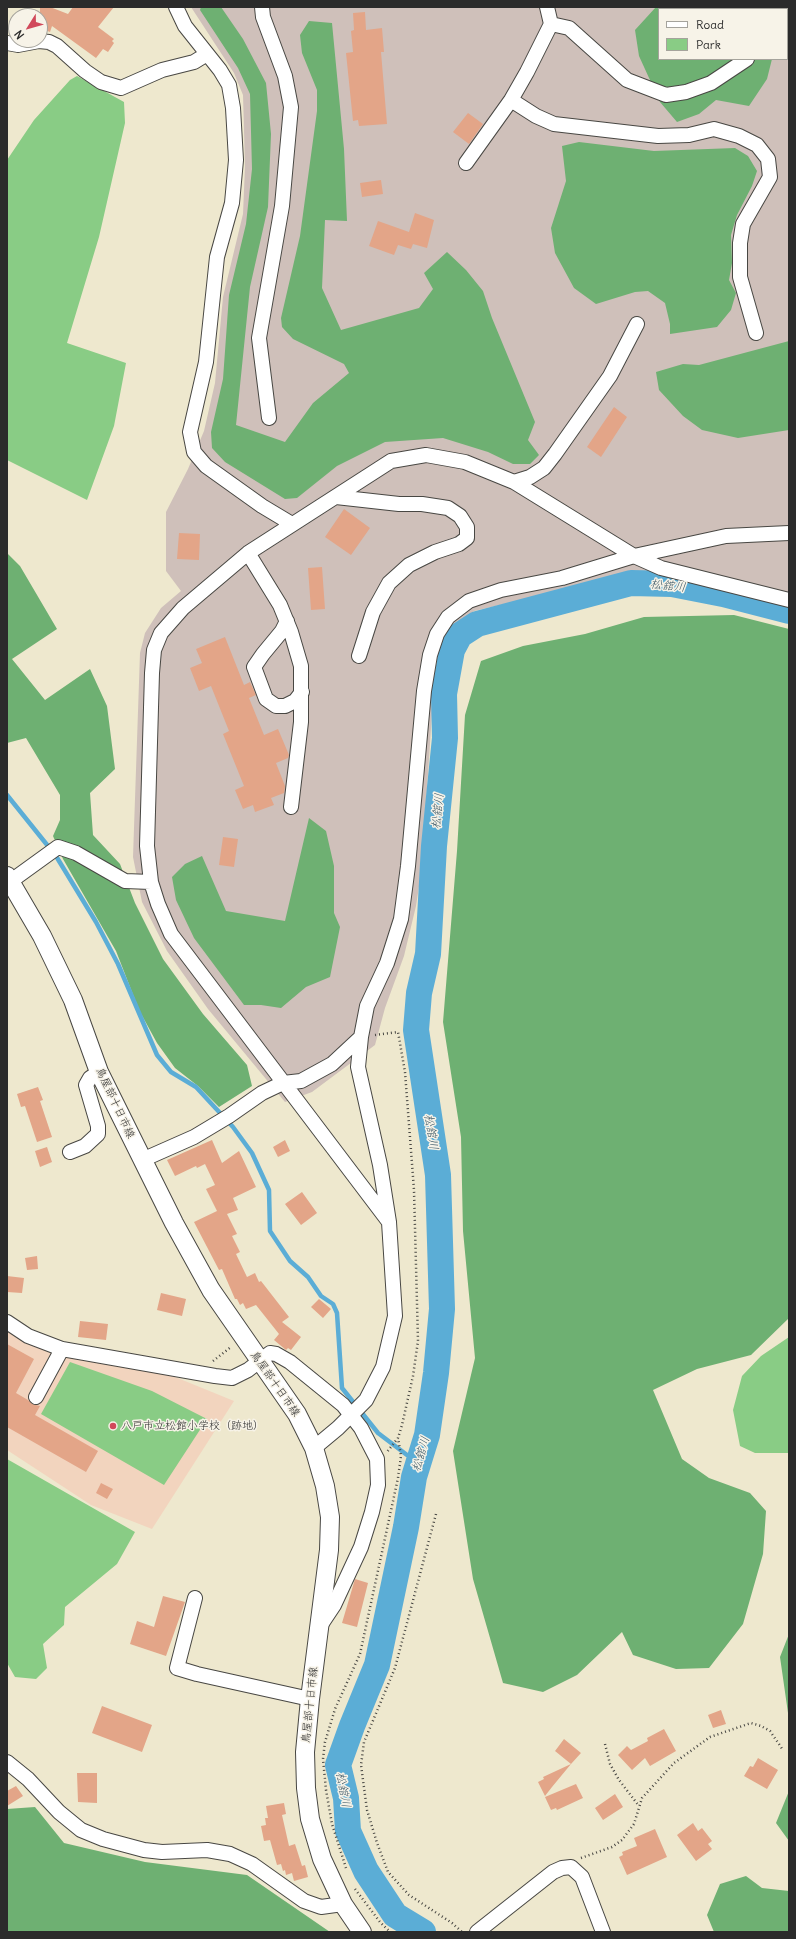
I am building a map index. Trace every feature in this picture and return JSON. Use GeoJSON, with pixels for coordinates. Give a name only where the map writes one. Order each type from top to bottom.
{"type":"FeatureCollection","features":[{"type":"Feature","properties":{"kind":"main road","name":"鳥屋部十日市線"},"geometry":{"type":"LineString","coordinates":[[9,879],[42,936],[73,1000],[99,1072],[174,1223],[211,1290],[297,1414],[314,1448],[325,1486],[330,1517],[327,1571],[318,1628],[305,1752],[306,1788],[310,1819],[322,1859],[343,1904],[362,1932]]}},
{"type":"Feature","properties":{"kind":"street"},"geometry":{"type":"LineString","coordinates":[[176,7],[185,26],[220,70],[229,85],[233,108],[236,160],[232,203],[216,257],[206,362],[190,432],[194,452],[206,466],[262,506],[292,524]]}},
{"type":"Feature","properties":{"kind":"street"},"geometry":{"type":"LineString","coordinates":[[262,7],[263,17],[285,76],[291,107],[282,206],[259,338],[269,418]]}},
{"type":"Feature","properties":{"kind":"street"},"geometry":{"type":"LineString","coordinates":[[466,163],[510,100],[551,24],[547,7]]}},
{"type":"Feature","properties":{"kind":"street"},"geometry":{"type":"LineString","coordinates":[[551,24],[569,28],[627,80],[666,95],[686,92],[711,83],[746,60]]}},
{"type":"Feature","properties":{"kind":"street"},"geometry":{"type":"LineString","coordinates":[[7,43],[18,45],[39,41],[49,42],[57,46],[85,71],[101,82],[121,88],[162,70],[194,62],[207,54]]}},
{"type":"Feature","properties":{"kind":"street"},"geometry":{"type":"LineString","coordinates":[[510,100],[536,116],[554,124],[658,136],[689,135],[714,129],[739,136],[757,145],[768,159],[770,177],[743,224],[740,243],[740,277],[756,333]]}},
{"type":"Feature","properties":{"kind":"street"},"geometry":{"type":"LineString","coordinates":[[514,482],[530,477],[544,468],[555,454],[610,376],[636,324]]}},
{"type":"Feature","properties":{"kind":"street"},"geometry":{"type":"LineString","coordinates":[[389,1222],[171,934],[151,882],[147,846],[149,745],[154,650],[161,634],[178,613],[248,553],[391,461],[426,455],[465,462],[514,482],[634,556],[661,568],[789,600]]}},
{"type":"Feature","properties":{"kind":"street"},"geometry":{"type":"LineString","coordinates":[[336,497],[399,504],[422,504],[448,508],[460,516],[467,527],[467,538],[459,544],[434,552],[409,565],[389,583],[372,612],[360,656]]}},
{"type":"Feature","properties":{"kind":"street"},"geometry":{"type":"LineString","coordinates":[[314,1448],[338,1428],[366,1400],[383,1367],[395,1316],[389,1222],[380,1165],[358,1067],[360,1037],[367,1006],[387,962],[401,919],[408,866],[424,691],[430,655],[437,634],[448,617],[469,601],[501,590],[562,578],[634,556],[726,536],[789,533]]}},
{"type":"Feature","properties":{"kind":"street"},"geometry":{"type":"LineString","coordinates":[[248,553],[268,585],[287,621],[301,666],[301,722],[292,807]]}},
{"type":"Feature","properties":{"kind":"street"},"geometry":{"type":"LineString","coordinates":[[287,621],[279,637],[262,654],[254,667],[258,683],[266,699],[276,706],[285,706],[295,701],[302,692]]}},
{"type":"Feature","properties":{"kind":"street"},"geometry":{"type":"LineString","coordinates":[[9,879],[58,847],[76,853],[125,881],[151,882]]}},
{"type":"Feature","properties":{"kind":"street"},"geometry":{"type":"LineString","coordinates":[[142,1160],[194,1137],[230,1116],[262,1093],[283,1083],[301,1081],[332,1064],[360,1037]]}},
{"type":"Feature","properties":{"kind":"street"},"geometry":{"type":"LineString","coordinates":[[70,1152],[86,1146],[98,1134],[98,1126],[86,1085],[90,1078],[99,1072]]}},
{"type":"Feature","properties":{"kind":"street"},"geometry":{"type":"LineString","coordinates":[[7,1322],[28,1336],[62,1349],[232,1378],[248,1370],[270,1353],[276,1354],[290,1362],[330,1394],[352,1415],[361,1428],[377,1459],[378,1485],[372,1512],[360,1548],[334,1605],[318,1628]]}},
{"type":"Feature","properties":{"kind":"street"},"geometry":{"type":"LineString","coordinates":[[36,1397],[62,1349]]}},
{"type":"Feature","properties":{"kind":"street"},"geometry":{"type":"LineString","coordinates":[[195,1598],[177,1668],[310,1700]]}},
{"type":"Feature","properties":{"kind":"street"},"geometry":{"type":"LineString","coordinates":[[7,1762],[28,1779],[59,1812],[81,1830],[103,1839],[144,1850],[162,1852],[207,1850],[230,1854],[252,1864],[304,1901],[321,1907],[343,1904]]}},
{"type":"Feature","properties":{"kind":"street"},"geometry":{"type":"LineString","coordinates":[[477,1932],[553,1872],[562,1868],[571,1867],[582,1877],[602,1932]]}},
{"type":"Feature","properties":{"kind":"path"},"geometry":{"type":"LineString","coordinates":[[360,1037],[398,1032],[405,1072],[414,1190],[418,1341],[413,1376],[398,1438],[390,1450],[377,1459]]}},
{"type":"Feature","properties":{"kind":"path"},"geometry":{"type":"LineString","coordinates":[[203,1374],[207,1365],[232,1346]]}},
{"type":"Feature","properties":{"kind":"path"},"geometry":{"type":"LineString","coordinates":[[346,1869],[340,1854],[332,1824],[326,1790],[323,1759],[325,1742],[335,1709],[360,1654],[398,1478],[401,1456],[398,1438]]}},
{"type":"Feature","properties":{"kind":"path"},"geometry":{"type":"LineString","coordinates":[[436,1514],[395,1668],[364,1742],[361,1765],[368,1810],[377,1843],[388,1872],[409,1895],[452,1923],[462,1932]]}},
{"type":"Feature","properties":{"kind":"path"},"geometry":{"type":"LineString","coordinates":[[571,1867],[578,1858],[612,1848],[622,1840],[634,1824],[642,1798],[674,1763],[710,1737],[751,1723],[770,1731],[783,1750]]}},
{"type":"Feature","properties":{"kind":"path"},"geometry":{"type":"LineString","coordinates":[[605,1744],[610,1764],[619,1780],[639,1806]]}},
{"type":"Feature","properties":{"kind":"path"},"geometry":{"type":"LineString","coordinates":[[352,1883],[360,1898],[390,1932]]}},
{"type":"Feature","properties":{"kind":"shaded area"},"geometry":{"type":"Polygon","coordinates":[[[191,7],[667,7],[658,8],[658,60],[788,60],[789,33],[789,605],[669,576],[635,574],[474,611],[454,628],[442,647],[435,667],[422,867],[416,906],[404,956],[385,1008],[375,1045],[312,1092],[285,1102],[208,1009],[167,951],[142,902],[133,857],[140,653],[145,633],[161,608],[181,591],[166,571],[166,512],[188,469],[204,431],[215,383],[223,297],[243,214],[245,166],[243,95],[234,73],[191,7]]]}},
{"type":"Feature","properties":{"kind":"shaded area","name":"八戸市立松館小学校（跡地）"},"geometry":{"type":"Polygon","coordinates":[[[7,1328],[153,1368],[234,1401],[152,1529],[91,1505],[7,1450],[7,1328]]]}},
{"type":"Feature","properties":{"kind":"green space"},"geometry":{"type":"Polygon","coordinates":[[[201,7],[221,7],[243,39],[266,83],[271,134],[268,207],[250,287],[236,425],[285,442],[313,403],[349,373],[344,364],[293,339],[282,327],[281,318],[300,236],[317,111],[317,90],[302,53],[300,35],[309,21],[332,23],[344,149],[347,221],[325,220],[322,288],[341,330],[419,308],[433,289],[424,273],[447,252],[466,270],[483,291],[492,318],[535,422],[528,440],[539,455],[530,464],[513,464],[488,452],[443,438],[385,442],[337,466],[297,498],[285,499],[225,462],[212,448],[211,432],[223,379],[229,295],[246,224],[252,169],[250,94],[238,68],[200,10],[201,7]]]}},
{"type":"Feature","properties":{"kind":"green space"},"geometry":{"type":"Polygon","coordinates":[[[656,7],[781,7],[658,8],[658,60],[772,60],[767,79],[749,106],[716,100],[699,114],[677,122],[660,102],[639,56],[635,30],[656,7]]]}},
{"type":"Feature","properties":{"kind":"green space"},"geometry":{"type":"Polygon","coordinates":[[[77,76],[124,102],[125,123],[99,237],[67,343],[126,363],[114,426],[87,500],[7,460],[7,160],[34,120],[70,80],[77,76]]]}},
{"type":"Feature","properties":{"kind":"green space"},"geometry":{"type":"Polygon","coordinates":[[[579,142],[654,151],[735,148],[748,156],[757,171],[752,186],[737,215],[731,235],[732,263],[729,280],[736,293],[731,310],[717,327],[670,334],[670,324],[665,303],[648,291],[635,292],[596,304],[574,288],[555,253],[551,228],[566,181],[562,146],[579,142]]]}},
{"type":"Feature","properties":{"kind":"green space"},"geometry":{"type":"Polygon","coordinates":[[[789,341],[789,430],[738,438],[702,430],[683,416],[659,390],[656,372],[683,364],[699,365],[789,341]]]}},
{"type":"Feature","properties":{"kind":"green space"},"geometry":{"type":"Polygon","coordinates":[[[7,553],[20,566],[57,629],[12,659],[45,700],[90,669],[107,706],[115,769],[90,793],[93,835],[120,864],[135,903],[163,959],[203,1014],[247,1065],[252,1086],[219,1107],[198,1086],[175,1068],[157,1043],[139,1010],[116,951],[63,859],[53,836],[60,820],[60,795],[26,738],[7,743],[7,553]]]}},
{"type":"Feature","properties":{"kind":"green space"},"geometry":{"type":"Polygon","coordinates":[[[734,615],[789,629],[789,1318],[751,1355],[697,1369],[653,1390],[682,1459],[709,1478],[750,1493],[766,1511],[763,1554],[743,1624],[709,1668],[676,1669],[633,1655],[622,1632],[577,1675],[543,1692],[503,1683],[473,1579],[453,1451],[475,1358],[463,1231],[461,1137],[443,1022],[457,851],[465,715],[481,661],[523,646],[585,634],[644,617],[734,615]]]}},
{"type":"Feature","properties":{"kind":"green space"},"geometry":{"type":"Polygon","coordinates":[[[309,818],[326,831],[334,866],[334,913],[340,927],[330,977],[306,987],[281,1008],[261,1005],[244,1005],[194,938],[176,900],[172,877],[185,864],[202,856],[226,911],[285,921],[309,818]]]}},
{"type":"Feature","properties":{"kind":"green space"},"geometry":{"type":"Polygon","coordinates":[[[789,1337],[789,1453],[755,1453],[740,1446],[733,1410],[742,1376],[761,1356],[789,1337]]]}},
{"type":"Feature","properties":{"kind":"green space"},"geometry":{"type":"Polygon","coordinates":[[[70,1362],[152,1391],[207,1419],[164,1485],[41,1414],[70,1362]]]}},
{"type":"Feature","properties":{"kind":"green space"},"geometry":{"type":"Polygon","coordinates":[[[7,1459],[135,1532],[117,1564],[65,1607],[64,1625],[43,1644],[47,1668],[36,1679],[15,1677],[7,1663],[7,1459]]]}},
{"type":"Feature","properties":{"kind":"green space"},"geometry":{"type":"Polygon","coordinates":[[[789,1634],[789,1720],[780,1657],[789,1634]]]}},
{"type":"Feature","properties":{"kind":"green space"},"geometry":{"type":"Polygon","coordinates":[[[789,1791],[789,1841],[776,1823],[789,1791]]]}},
{"type":"Feature","properties":{"kind":"green space"},"geometry":{"type":"Polygon","coordinates":[[[35,1807],[64,1843],[145,1862],[247,1875],[330,1932],[7,1932],[7,1809],[35,1807]]]}},
{"type":"Feature","properties":{"kind":"green space"},"geometry":{"type":"Polygon","coordinates":[[[746,1876],[762,1888],[789,1891],[789,1932],[714,1932],[707,1915],[720,1884],[746,1876]]]}},
{"type":"Feature","properties":{"kind":"building"},"geometry":{"type":"Polygon","coordinates":[[[50,7],[68,14],[73,7],[114,7],[98,27],[114,39],[112,41],[114,43],[108,52],[103,49],[96,58],[52,26],[50,32],[48,31],[48,8],[40,8],[50,7]]]}},
{"type":"Feature","properties":{"kind":"building"},"geometry":{"type":"Polygon","coordinates":[[[365,12],[366,30],[382,28],[384,52],[381,52],[387,124],[359,126],[358,120],[353,121],[346,53],[353,52],[351,31],[354,30],[353,13],[365,12]]]}},
{"type":"Feature","properties":{"kind":"building"},"geometry":{"type":"Polygon","coordinates":[[[468,113],[483,124],[469,144],[453,132],[468,113]]]}},
{"type":"Feature","properties":{"kind":"building"},"geometry":{"type":"Polygon","coordinates":[[[381,180],[383,194],[362,197],[360,183],[381,180]]]}},
{"type":"Feature","properties":{"kind":"building"},"geometry":{"type":"Polygon","coordinates":[[[415,213],[434,220],[427,248],[413,244],[411,249],[398,245],[394,255],[369,246],[378,221],[409,232],[415,213]]]}},
{"type":"Feature","properties":{"kind":"building"},"geometry":{"type":"Polygon","coordinates":[[[614,407],[627,417],[601,457],[587,447],[614,407]]]}},
{"type":"Feature","properties":{"kind":"building"},"geometry":{"type":"Polygon","coordinates":[[[344,509],[370,528],[351,555],[325,537],[344,509]]]}},
{"type":"Feature","properties":{"kind":"building"},"geometry":{"type":"Polygon","coordinates":[[[179,533],[200,534],[199,560],[177,559],[179,533]]]}},
{"type":"Feature","properties":{"kind":"building"},"geometry":{"type":"Polygon","coordinates":[[[322,567],[325,609],[311,610],[308,568],[322,567]]]}},
{"type":"Feature","properties":{"kind":"building"},"geometry":{"type":"Polygon","coordinates":[[[225,637],[244,685],[250,682],[256,695],[249,698],[264,735],[278,729],[289,755],[288,758],[276,763],[285,786],[284,793],[271,798],[274,805],[255,812],[253,805],[243,809],[235,790],[244,786],[223,734],[229,731],[211,686],[199,691],[190,668],[202,663],[196,649],[225,637]]]}},
{"type":"Feature","properties":{"kind":"building"},"geometry":{"type":"Polygon","coordinates":[[[223,837],[238,839],[234,867],[219,865],[223,837]]]}},
{"type":"Feature","properties":{"kind":"building"},"geometry":{"type":"Polygon","coordinates":[[[38,1087],[43,1100],[40,1101],[52,1137],[37,1142],[25,1106],[21,1107],[17,1094],[38,1087]]]}},
{"type":"Feature","properties":{"kind":"building"},"geometry":{"type":"Polygon","coordinates":[[[212,1140],[222,1163],[239,1151],[256,1187],[233,1198],[238,1210],[227,1214],[237,1234],[232,1236],[240,1252],[236,1254],[247,1277],[255,1273],[259,1282],[261,1281],[289,1317],[282,1322],[301,1337],[291,1350],[288,1348],[286,1350],[274,1340],[279,1334],[256,1305],[246,1309],[243,1303],[240,1305],[237,1299],[235,1299],[222,1269],[219,1270],[194,1222],[217,1211],[206,1189],[215,1185],[205,1164],[197,1168],[196,1166],[175,1176],[167,1160],[212,1140]]]}},
{"type":"Feature","properties":{"kind":"building"},"geometry":{"type":"Polygon","coordinates":[[[285,1140],[290,1151],[278,1157],[273,1147],[285,1140]]]}},
{"type":"Feature","properties":{"kind":"building"},"geometry":{"type":"Polygon","coordinates":[[[47,1147],[52,1162],[40,1167],[35,1151],[47,1147]]]}},
{"type":"Feature","properties":{"kind":"building"},"geometry":{"type":"Polygon","coordinates":[[[302,1192],[317,1213],[301,1225],[285,1204],[302,1192]]]}},
{"type":"Feature","properties":{"kind":"building"},"geometry":{"type":"Polygon","coordinates":[[[37,1256],[38,1269],[27,1270],[25,1258],[37,1256]]]}},
{"type":"Feature","properties":{"kind":"building"},"geometry":{"type":"Polygon","coordinates":[[[7,1276],[24,1278],[22,1293],[7,1292],[7,1276]]]}},
{"type":"Feature","properties":{"kind":"building"},"geometry":{"type":"Polygon","coordinates":[[[161,1293],[186,1299],[182,1316],[157,1310],[161,1293]]]}},
{"type":"Feature","properties":{"kind":"building"},"geometry":{"type":"Polygon","coordinates":[[[319,1299],[331,1309],[323,1318],[311,1307],[319,1299]]]}},
{"type":"Feature","properties":{"kind":"building"},"geometry":{"type":"Polygon","coordinates":[[[80,1321],[108,1324],[106,1340],[78,1337],[80,1321]]]}},
{"type":"Feature","properties":{"kind":"building"},"geometry":{"type":"Polygon","coordinates":[[[7,1344],[34,1359],[16,1393],[32,1404],[40,1406],[35,1415],[98,1451],[86,1472],[7,1427],[7,1344]]]}},
{"type":"Feature","properties":{"kind":"building"},"geometry":{"type":"Polygon","coordinates":[[[101,1483],[113,1489],[107,1499],[96,1493],[101,1483]]]}},
{"type":"Feature","properties":{"kind":"building"},"geometry":{"type":"Polygon","coordinates":[[[355,1579],[368,1583],[357,1627],[342,1623],[355,1579]]]}},
{"type":"Feature","properties":{"kind":"building"},"geometry":{"type":"Polygon","coordinates":[[[163,1596],[185,1602],[166,1656],[130,1644],[137,1621],[154,1627],[163,1596]]]}},
{"type":"Feature","properties":{"kind":"building"},"geometry":{"type":"Polygon","coordinates":[[[102,1706],[152,1725],[142,1752],[92,1733],[102,1706]]]}},
{"type":"Feature","properties":{"kind":"building"},"geometry":{"type":"Polygon","coordinates":[[[721,1710],[726,1724],[713,1728],[708,1715],[721,1710]]]}},
{"type":"Feature","properties":{"kind":"building"},"geometry":{"type":"Polygon","coordinates":[[[664,1729],[676,1751],[650,1766],[645,1758],[632,1770],[618,1755],[627,1746],[631,1750],[648,1741],[647,1738],[664,1729]]]}},
{"type":"Feature","properties":{"kind":"building"},"geometry":{"type":"Polygon","coordinates":[[[564,1739],[581,1753],[571,1764],[555,1751],[564,1739]]]}},
{"type":"Feature","properties":{"kind":"building"},"geometry":{"type":"Polygon","coordinates":[[[758,1758],[778,1770],[767,1789],[744,1776],[750,1766],[753,1767],[758,1758]]]}},
{"type":"Feature","properties":{"kind":"building"},"geometry":{"type":"Polygon","coordinates":[[[571,1764],[545,1796],[538,1782],[544,1779],[543,1777],[571,1764]]]}},
{"type":"Feature","properties":{"kind":"building"},"geometry":{"type":"Polygon","coordinates":[[[77,1773],[97,1773],[97,1803],[78,1802],[77,1773]]]}},
{"type":"Feature","properties":{"kind":"building"},"geometry":{"type":"Polygon","coordinates":[[[576,1784],[583,1798],[557,1810],[556,1808],[551,1810],[545,1797],[576,1784]]]}},
{"type":"Feature","properties":{"kind":"building"},"geometry":{"type":"Polygon","coordinates":[[[16,1786],[23,1796],[7,1806],[7,1791],[16,1786]]]}},
{"type":"Feature","properties":{"kind":"building"},"geometry":{"type":"Polygon","coordinates":[[[615,1794],[623,1807],[603,1820],[595,1808],[615,1794]]]}},
{"type":"Feature","properties":{"kind":"building"},"geometry":{"type":"Polygon","coordinates":[[[284,1803],[286,1814],[282,1815],[289,1846],[295,1844],[302,1866],[305,1865],[308,1877],[294,1881],[292,1873],[286,1875],[281,1864],[277,1865],[270,1840],[264,1841],[261,1826],[266,1825],[265,1818],[268,1818],[266,1806],[284,1803]]]}},
{"type":"Feature","properties":{"kind":"building"},"geometry":{"type":"Polygon","coordinates":[[[693,1823],[698,1831],[702,1828],[712,1841],[708,1844],[712,1849],[696,1861],[677,1835],[693,1823]]]}},
{"type":"Feature","properties":{"kind":"building"},"geometry":{"type":"Polygon","coordinates":[[[655,1829],[667,1857],[627,1875],[619,1857],[623,1855],[622,1852],[637,1846],[634,1838],[655,1829]]]}},
{"type":"Feature","properties":{"kind":"waterway","name":"松舘川"},"geometry":{"type":"LineString","coordinates":[[423,1932],[395,1915],[366,1871],[348,1831],[346,1798],[338,1765],[377,1665],[406,1527],[414,1477],[427,1435],[436,1373],[442,1309],[438,1175],[416,1030],[419,993],[428,954],[434,846],[445,738],[444,694],[452,650],[460,635],[477,624],[631,583],[672,584],[723,594],[789,611]]}},
{"type":"Feature","properties":{"kind":"waterway"},"geometry":{"type":"LineString","coordinates":[[7,795],[56,856],[96,922],[118,964],[157,1055],[171,1072],[196,1087],[233,1127],[252,1153],[269,1190],[270,1231],[290,1261],[308,1277],[321,1296],[333,1304],[337,1313],[342,1388],[378,1433],[407,1455],[421,1456]]}},
{"type":"Feature","properties":{"kind":"place","name":"八戸市立松館小学校（跡地）"},"geometry":{"type":"Point","coordinates":[113,1426]}}]}
